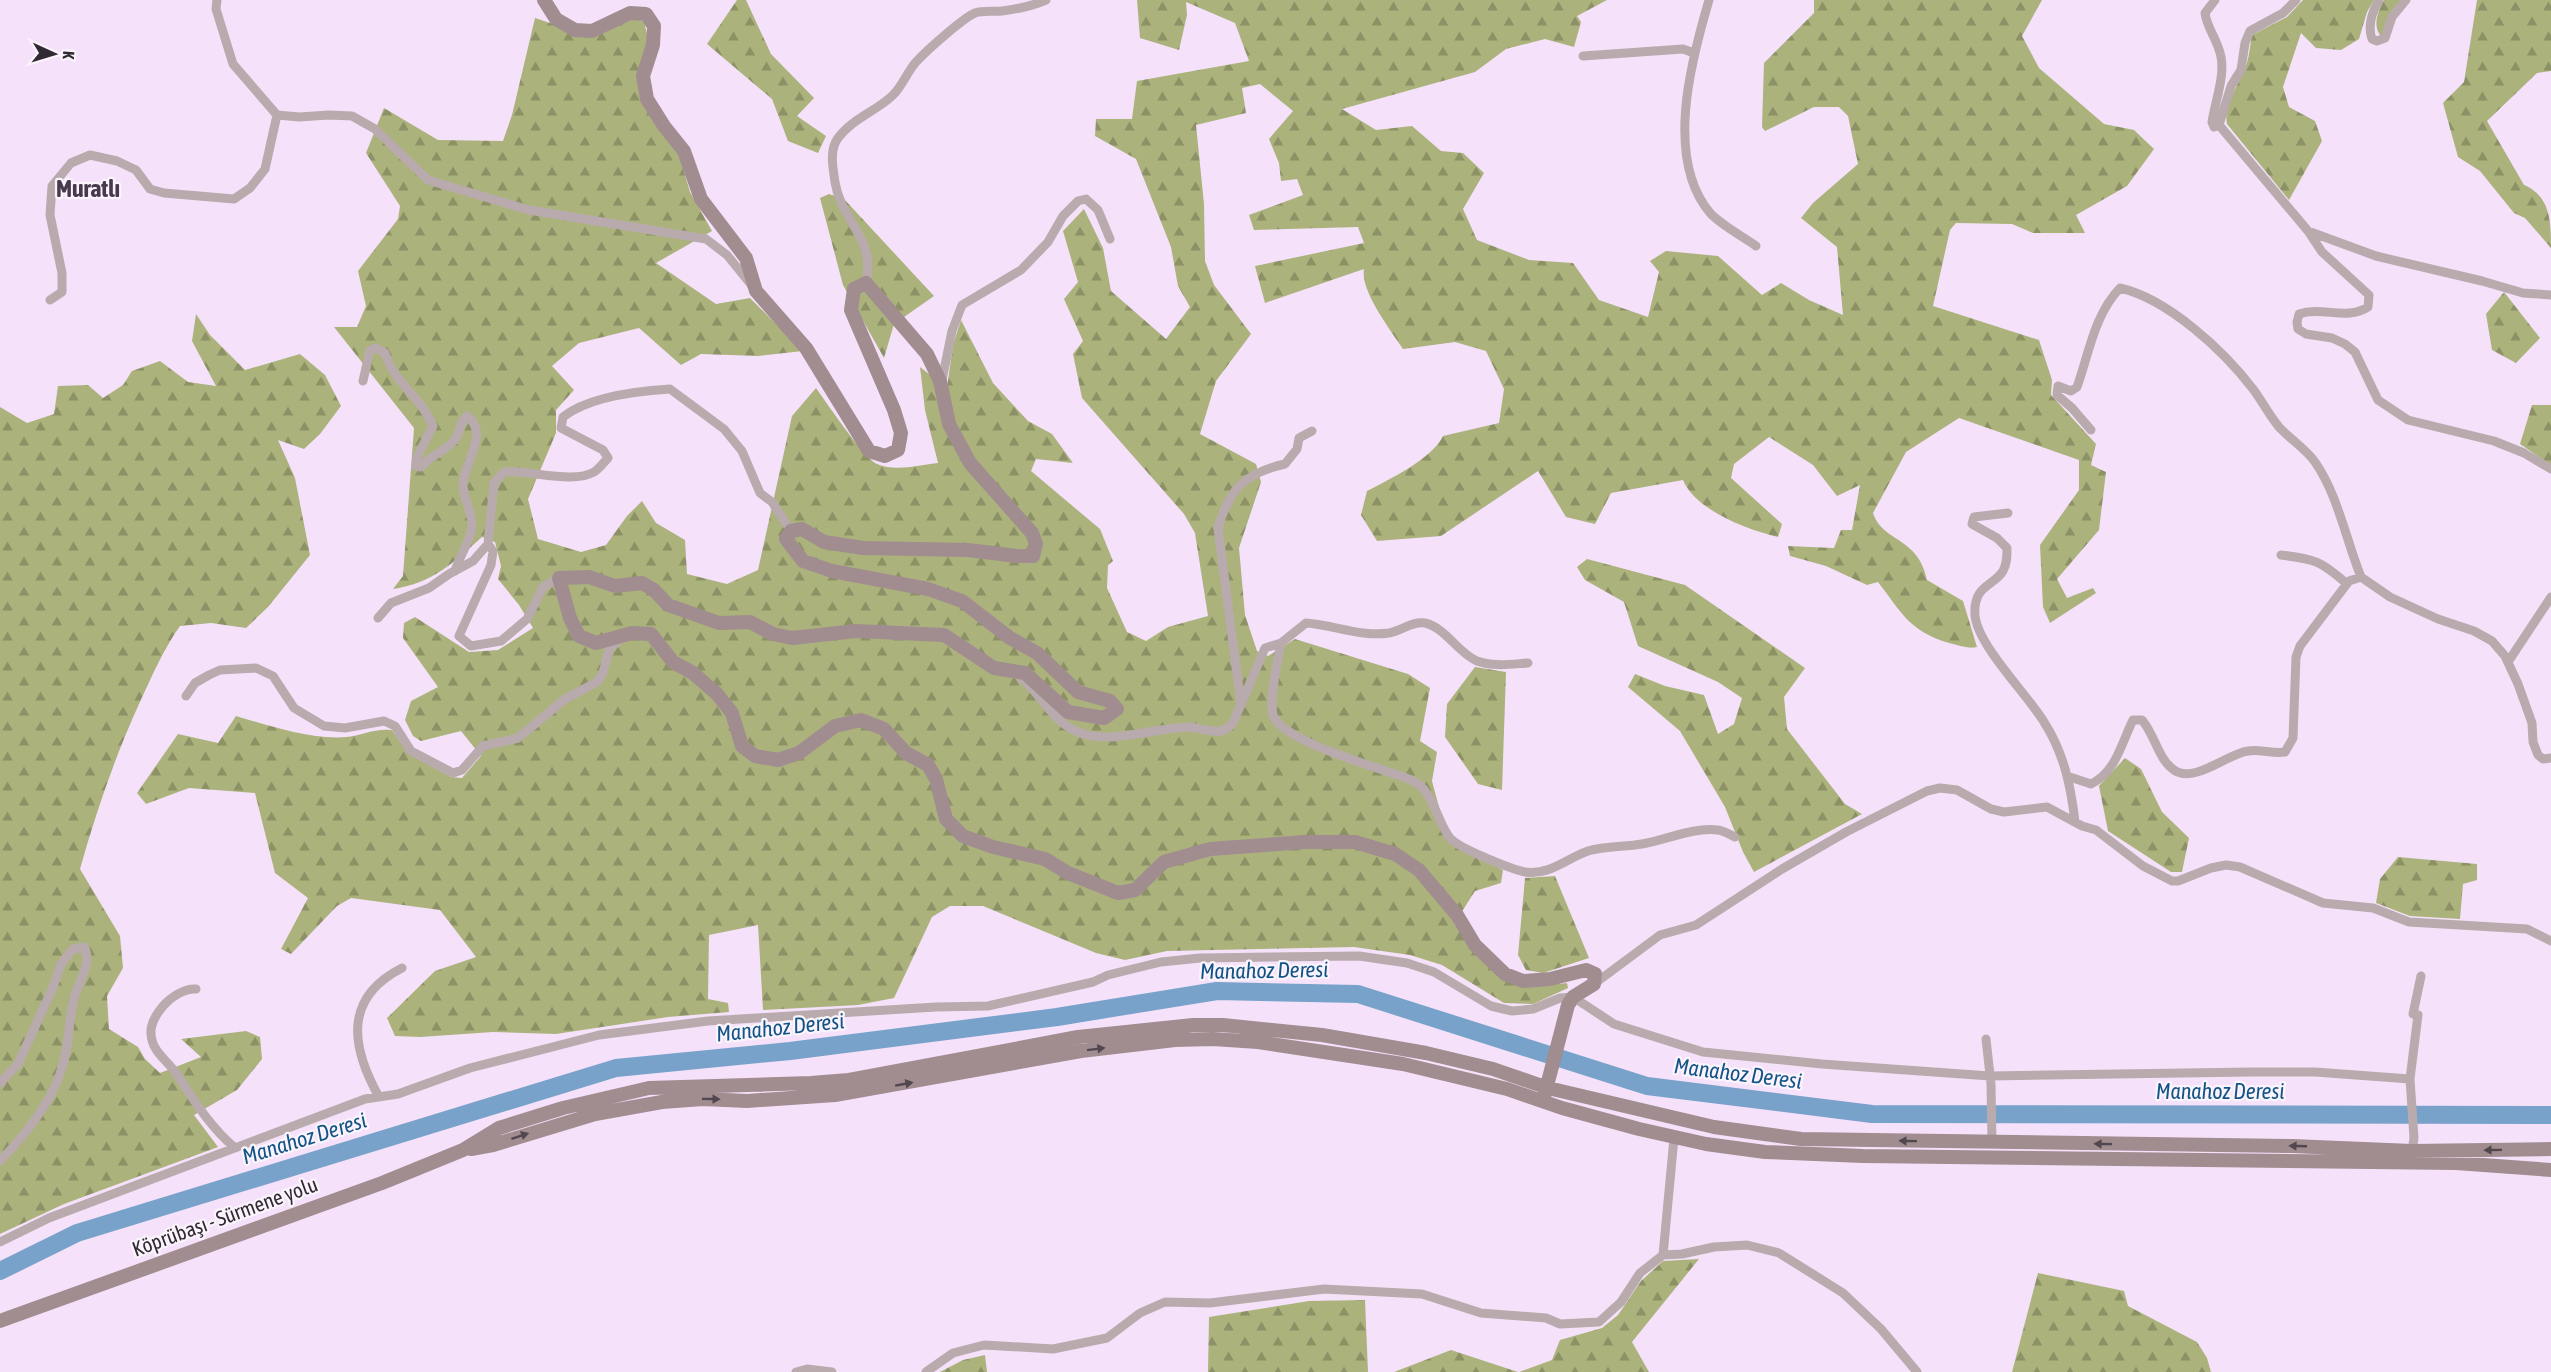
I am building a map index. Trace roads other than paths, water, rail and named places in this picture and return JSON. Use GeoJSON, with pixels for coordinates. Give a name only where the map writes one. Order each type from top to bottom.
{"type":"FeatureCollection","features":[{"type":"Feature","properties":{"kind":"street"},"geometry":{"type":"LineString","coordinates":[[217,0],[216,9],[233,64],[277,115],[351,116],[375,129],[428,180],[529,210],[706,239],[727,255],[806,348],[869,451],[885,456],[898,450],[901,433],[894,410],[851,310],[854,289],[866,283]]}},
{"type":"Feature","properties":{"kind":"street"},"geometry":{"type":"LineString","coordinates":[[544,0],[556,19],[575,30],[592,30],[630,12],[646,14],[654,26],[653,45],[643,76],[647,99],[664,126],[684,151],[701,199],[746,258],[756,291]]}},
{"type":"Feature","properties":{"kind":"street"},"geometry":{"type":"LineString","coordinates":[[866,283],[869,268],[867,254],[860,233],[838,197],[835,183],[833,159],[838,137],[865,113],[892,95],[916,62],[966,18],[977,12],[1029,7],[1046,0]]}},
{"type":"Feature","properties":{"kind":"street"},"geometry":{"type":"LineString","coordinates":[[1709,0],[1694,53],[1685,112],[1687,155],[1697,194],[1712,215],[1756,246]]}},
{"type":"Feature","properties":{"kind":"street"},"geometry":{"type":"LineString","coordinates":[[2215,0],[2205,13],[2207,26],[2217,43],[2222,58],[2212,122],[2214,127],[2219,125]]}},
{"type":"Feature","properties":{"kind":"street"},"geometry":{"type":"LineString","coordinates":[[2219,125],[2231,86],[2241,70],[2245,43],[2250,31],[2283,13],[2296,0]]}},
{"type":"Feature","properties":{"kind":"street"},"geometry":{"type":"LineString","coordinates":[[2379,0],[2372,13],[2369,30],[2372,39],[2377,41],[2385,38],[2392,17],[2406,0]]}},
{"type":"Feature","properties":{"kind":"street"},"geometry":{"type":"LineString","coordinates":[[1583,56],[1683,49],[1694,53]]}},
{"type":"Feature","properties":{"kind":"street"},"geometry":{"type":"LineString","coordinates":[[50,300],[62,292],[62,273],[50,215],[52,186],[71,163],[90,155],[117,161],[136,170],[150,189],[164,193],[234,199],[250,188],[265,169],[277,115]]}},
{"type":"Feature","properties":{"kind":"street"},"geometry":{"type":"LineString","coordinates":[[2219,125],[2308,231],[2322,252],[2369,295],[2368,307],[2358,313],[2310,310],[2299,314],[2296,322],[2298,329],[2306,334],[2332,338],[2355,352],[2378,400],[2408,420],[2494,441],[2524,453],[2551,469]]}},
{"type":"Feature","properties":{"kind":"street"},"geometry":{"type":"LineString","coordinates":[[941,388],[952,331],[962,305],[1021,270],[1048,242],[1064,216],[1078,201],[1086,199],[1098,210],[1110,239]]}},
{"type":"Feature","properties":{"kind":"street"},"geometry":{"type":"LineString","coordinates":[[2308,231],[2376,256],[2523,293],[2551,295]]}},
{"type":"Feature","properties":{"kind":"street"},"geometry":{"type":"LineString","coordinates":[[488,544],[493,551],[490,565],[459,636],[471,646],[501,641],[527,619],[543,587],[559,578],[589,578],[615,586],[642,583],[654,590],[668,605],[719,623],[750,622],[773,634],[792,638],[856,631],[944,635],[994,668],[1025,673],[1068,712],[1104,718],[1117,709],[1110,701],[1078,692],[1037,653],[1010,638],[962,601],[928,589],[832,571],[803,561],[786,539],[791,531],[802,529],[825,542],[863,548],[968,550],[1033,556],[1036,544],[1032,533],[970,463],[964,453],[949,424],[941,388],[927,354],[866,283]]}},
{"type":"Feature","properties":{"kind":"street"},"geometry":{"type":"LineString","coordinates":[[2091,430],[2057,395],[2058,386],[2071,391],[2077,387],[2089,345],[2108,300],[2120,288],[2136,292],[2154,300],[2205,339],[2252,388],[2278,426],[2315,461],[2335,500],[2361,577],[2390,597],[2492,640],[2508,662],[2532,723],[2533,742],[2538,755],[2543,759],[2551,758]]}},
{"type":"Feature","properties":{"kind":"street"},"geometry":{"type":"LineString","coordinates":[[363,381],[370,350],[376,348],[385,353],[396,378],[427,412],[432,426],[417,457],[416,466],[420,467],[426,460],[455,440],[462,421],[467,416],[476,429],[477,444],[465,470],[463,489],[472,519],[471,533],[455,571]]}},
{"type":"Feature","properties":{"kind":"street"},"geometry":{"type":"LineString","coordinates":[[378,618],[391,603],[429,588],[473,561],[488,544],[494,483],[504,472],[520,470],[571,477],[594,472],[608,458],[603,450],[561,428],[563,417],[605,398],[670,389],[724,429],[742,452],[760,493],[772,502],[791,531]]}},
{"type":"Feature","properties":{"kind":"street"},"geometry":{"type":"LineString","coordinates":[[1241,705],[1218,528],[1225,503],[1246,478],[1285,464],[1297,449],[1299,438],[1312,430]]}},
{"type":"Feature","properties":{"kind":"street"},"geometry":{"type":"LineString","coordinates":[[2008,513],[1974,517],[1972,524],[1997,538],[2007,548],[2007,561],[2003,572],[1986,585],[1976,602],[1976,618],[1992,651],[2044,723],[2059,750],[2067,776],[2075,822]]}},
{"type":"Feature","properties":{"kind":"street"},"geometry":{"type":"LineString","coordinates":[[2281,555],[2310,559],[2325,564],[2347,584]]}},
{"type":"Feature","properties":{"kind":"street"},"geometry":{"type":"LineString","coordinates":[[2067,776],[2091,784],[2102,779],[2114,763],[2133,720],[2142,720],[2148,727],[2164,760],[2176,772],[2192,774],[2248,751],[2285,752],[2293,738],[2296,657],[2300,646],[2347,584],[2361,577]]}},
{"type":"Feature","properties":{"kind":"street"},"geometry":{"type":"LineString","coordinates":[[559,578],[570,618],[579,636],[596,643],[624,635],[651,634],[673,662],[693,673],[717,694],[732,713],[742,746],[755,756],[778,760],[800,753],[835,726],[861,720],[884,729],[906,753],[928,765],[936,779],[946,819],[963,836],[993,847],[1045,859],[1068,873],[1118,893],[1135,890],[1164,862],[1210,849],[1305,842],[1355,842],[1395,854],[1419,870],[1457,915],[1475,945],[1505,974],[1523,981],[1550,979],[1586,970],[1595,974],[1594,984]]}},
{"type":"Feature","properties":{"kind":"street"},"geometry":{"type":"LineString","coordinates":[[2508,662],[2551,597]]}},
{"type":"Feature","properties":{"kind":"street"},"geometry":{"type":"LineString","coordinates":[[1009,670],[1023,679],[1042,703],[1074,731],[1092,736],[1109,737],[1189,728],[1219,732],[1233,723],[1265,648],[1281,643],[1306,623],[1355,632],[1390,633],[1424,623],[1437,629],[1475,660],[1502,664],[1528,663]]}},
{"type":"Feature","properties":{"kind":"street"},"geometry":{"type":"LineString","coordinates":[[186,696],[195,683],[214,673],[256,668],[273,676],[294,708],[324,726],[345,728],[384,721],[395,726],[411,751],[453,773],[462,770],[483,746],[518,738],[565,699],[597,682],[603,673],[609,649],[624,635]]}},
{"type":"Feature","properties":{"kind":"street"},"geometry":{"type":"LineString","coordinates":[[1281,643],[1274,676],[1273,715],[1286,731],[1351,760],[1412,781],[1427,791],[1436,816],[1452,841],[1487,858],[1526,872],[1551,870],[1589,851],[1645,844],[1701,830],[1720,830],[1735,837]]}},
{"type":"Feature","properties":{"kind":"street"},"geometry":{"type":"LineString","coordinates":[[1548,1089],[1570,1001],[1660,935],[1696,925],[1846,832],[1927,791],[1940,788],[1958,790],[1991,809],[2004,812],[2047,807],[2096,830],[2143,866],[2172,881],[2178,881],[2211,868],[2226,865],[2240,867],[2323,903],[2373,908],[2409,922],[2527,929],[2551,941]]}},
{"type":"Feature","properties":{"kind":"street"},"geometry":{"type":"LineString","coordinates":[[0,1083],[18,1064],[61,964],[73,949],[84,947],[87,952],[86,964],[74,997],[63,1066],[48,1100],[27,1130],[0,1161]]}},
{"type":"Feature","properties":{"kind":"street"},"geometry":{"type":"LineString","coordinates":[[0,1242],[49,1218],[333,1110],[365,1099],[398,1094],[470,1068],[599,1035],[708,1021],[936,1006],[988,1006],[1083,984],[1161,962],[1200,958],[1359,956],[1407,963],[1434,972],[1491,1005],[1512,1011],[1533,1009],[1560,998],[1614,1024],[1702,1052],[1822,1064],[1991,1080],[2251,1072],[2315,1072],[2410,1079]]}},
{"type":"Feature","properties":{"kind":"street"},"geometry":{"type":"LineString","coordinates":[[379,1097],[361,1061],[358,1030],[363,1001],[384,977],[402,968]]}},
{"type":"Feature","properties":{"kind":"street"},"geometry":{"type":"LineString","coordinates":[[2413,1144],[2410,1079],[2418,1015],[2413,1014],[2421,976]]}},
{"type":"Feature","properties":{"kind":"street"},"geometry":{"type":"LineString","coordinates":[[196,989],[190,988],[167,1001],[152,1021],[151,1033],[155,1050],[177,1074],[192,1100],[222,1138],[236,1148]]}},
{"type":"Feature","properties":{"kind":"street","name":"Köprübaşı - Sürmene yolu"},"geometry":{"type":"LineString","coordinates":[[0,1320],[382,1184],[463,1150],[499,1128],[604,1096],[649,1088],[849,1080],[1078,1037],[1193,1024],[1223,1024],[1322,1035],[1426,1053],[1493,1069],[1548,1089]]}},
{"type":"Feature","properties":{"kind":"street"},"geometry":{"type":"LineString","coordinates":[[1986,1039],[1991,1080],[1992,1139]]}},
{"type":"Feature","properties":{"kind":"street"},"geometry":{"type":"LineString","coordinates":[[1548,1089],[1674,1138],[1735,1149],[1806,1155],[2445,1163],[2551,1170]]}},
{"type":"Feature","properties":{"kind":"street"},"geometry":{"type":"LineString","coordinates":[[1548,1089],[1714,1126],[1801,1139],[1992,1139],[2292,1146],[2413,1144],[2551,1149]]}},
{"type":"Feature","properties":{"kind":"street"},"geometry":{"type":"LineString","coordinates":[[1663,1255],[1674,1138]]}},
{"type":"Feature","properties":{"kind":"street"},"geometry":{"type":"LineString","coordinates":[[926,1372],[953,1353],[984,1345],[1053,1349],[1107,1338],[1140,1313],[1165,1302],[1210,1302],[1324,1289],[1422,1294],[1481,1313],[1546,1318],[1560,1324],[1580,1325],[1599,1322],[1621,1302],[1640,1273],[1663,1255],[1682,1254],[1713,1247],[1747,1245],[1779,1253],[1843,1293],[1881,1329],[1917,1372]]}},
{"type":"Feature","properties":{"kind":"street"},"geometry":{"type":"LineString","coordinates":[[796,1372],[807,1369],[832,1372]]}},
{"type":"Feature","properties":{"kind":"waterway","name":"Manahoz Deresi"},"geometry":{"type":"LineString","coordinates":[[0,1271],[77,1233],[616,1068],[790,1051],[1057,1017],[1217,991],[1358,994],[1647,1086],[1872,1114],[2551,1115]]}},
{"type":"Feature","properties":{"kind":"district","name":"Muratlı"},"geometry":{"type":"Point","coordinates":[88,189]}}]}
